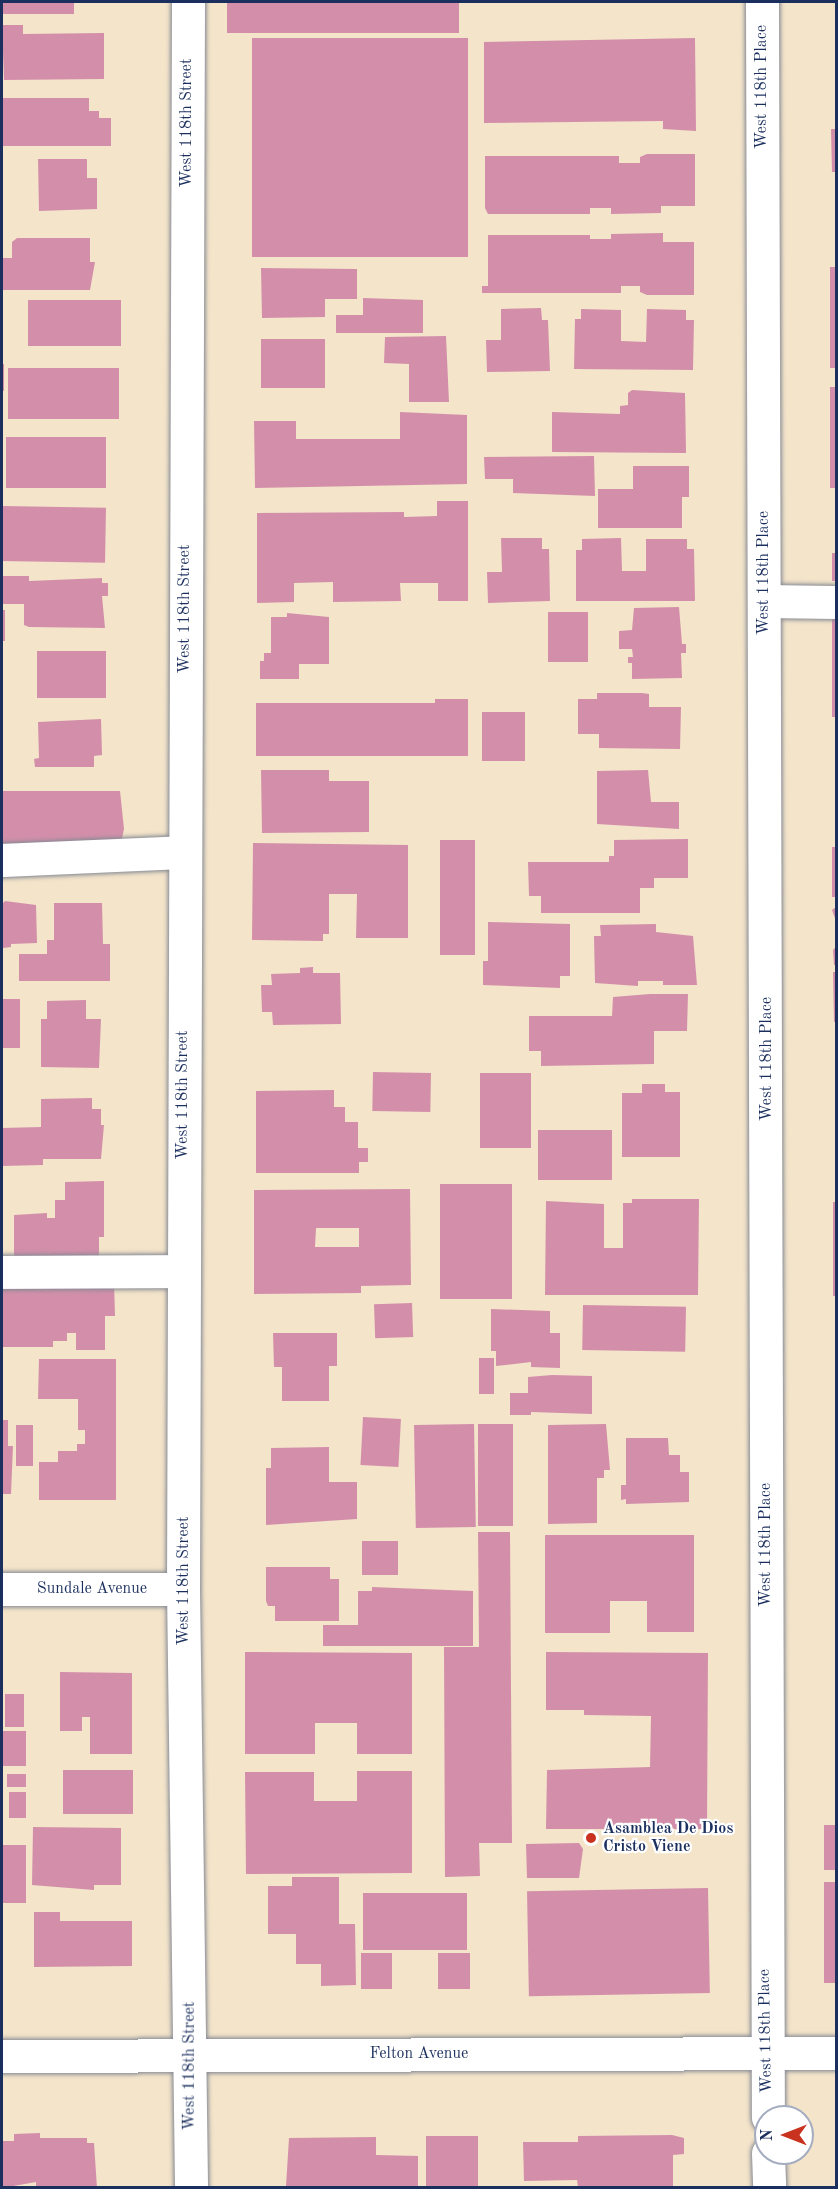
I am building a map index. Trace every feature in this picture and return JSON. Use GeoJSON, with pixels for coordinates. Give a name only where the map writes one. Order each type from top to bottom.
{"type":"FeatureCollection","features":[{"type":"Feature","properties":{"kind":"street","name":"West 118th Street"},"geometry":{"type":"LineString","coordinates":[[188,2],[183,852],[183,1588],[191,2187]]}},
{"type":"Feature","properties":{"kind":"street","name":"West 118th Place"},"geometry":{"type":"LineString","coordinates":[[762,2],[768,2105]]}},
{"type":"Feature","properties":{"kind":"street"},"geometry":{"type":"LineString","coordinates":[[764,601],[837,602]]}},
{"type":"Feature","properties":{"kind":"street"},"geometry":{"type":"LineString","coordinates":[[2,860],[183,852]]}},
{"type":"Feature","properties":{"kind":"street"},"geometry":{"type":"LineString","coordinates":[[2,1272],[183,1271]]}},
{"type":"Feature","properties":{"kind":"street","name":"Sundale Avenue"},"geometry":{"type":"LineString","coordinates":[[2,1588],[183,1588]]}},
{"type":"Feature","properties":{"kind":"street","name":"Felton Avenue"},"geometry":{"type":"LineString","coordinates":[[2,2056],[837,2053]]}},
{"type":"Feature","properties":{"kind":"street"},"geometry":{"type":"LineString","coordinates":[[768,2165],[769,2187]]}},
{"type":"Feature","properties":{"kind":"building"},"geometry":{"type":"Polygon","coordinates":[[[2,2],[74,2],[74,14],[2,14],[2,2]]]}},
{"type":"Feature","properties":{"kind":"building"},"geometry":{"type":"Polygon","coordinates":[[[227,2],[459,2],[459,33],[227,33],[227,2]]]}},
{"type":"Feature","properties":{"kind":"building"},"geometry":{"type":"Polygon","coordinates":[[[2,25],[23,25],[23,34],[104,33],[104,79],[4,80],[2,25]]]}},
{"type":"Feature","properties":{"kind":"building"},"geometry":{"type":"Polygon","coordinates":[[[252,38],[468,38],[468,257],[252,257],[252,38]]]}},
{"type":"Feature","properties":{"kind":"building"},"geometry":{"type":"Polygon","coordinates":[[[695,38],[696,131],[663,129],[663,121],[484,123],[484,42],[695,38]]]}},
{"type":"Feature","properties":{"kind":"building"},"geometry":{"type":"Polygon","coordinates":[[[3,98],[89,98],[89,111],[99,111],[99,118],[111,118],[111,146],[2,146],[3,98]]]}},
{"type":"Feature","properties":{"kind":"building"},"geometry":{"type":"Polygon","coordinates":[[[831,129],[836,129],[836,172],[832,172],[831,129]]]}},
{"type":"Feature","properties":{"kind":"building"},"geometry":{"type":"Polygon","coordinates":[[[647,154],[695,154],[695,206],[661,206],[661,213],[611,214],[611,208],[590,208],[590,214],[488,214],[485,208],[485,156],[619,156],[619,163],[640,163],[640,157],[647,154]]]}},
{"type":"Feature","properties":{"kind":"building"},"geometry":{"type":"Polygon","coordinates":[[[38,159],[87,159],[87,178],[97,178],[97,209],[39,211],[38,159]]]}},
{"type":"Feature","properties":{"kind":"building"},"geometry":{"type":"Polygon","coordinates":[[[663,233],[663,242],[694,242],[694,295],[647,295],[640,292],[640,286],[621,286],[621,293],[482,293],[482,286],[488,286],[488,235],[590,235],[590,239],[611,239],[611,234],[663,233]]]}},
{"type":"Feature","properties":{"kind":"building"},"geometry":{"type":"Polygon","coordinates":[[[17,238],[90,238],[90,262],[95,262],[90,290],[2,290],[2,258],[12,258],[12,242],[17,238]]]}},
{"type":"Feature","properties":{"kind":"building"},"geometry":{"type":"Polygon","coordinates":[[[830,267],[836,267],[836,368],[830,368],[830,267]]]}},
{"type":"Feature","properties":{"kind":"building"},"geometry":{"type":"Polygon","coordinates":[[[261,268],[357,269],[357,299],[325,299],[325,317],[262,318],[261,268]]]}},
{"type":"Feature","properties":{"kind":"building"},"geometry":{"type":"Polygon","coordinates":[[[363,298],[423,300],[423,333],[336,333],[336,315],[363,315],[363,298]]]}},
{"type":"Feature","properties":{"kind":"building"},"geometry":{"type":"Polygon","coordinates":[[[28,300],[121,300],[121,346],[28,346],[28,300]]]}},
{"type":"Feature","properties":{"kind":"building"},"geometry":{"type":"Polygon","coordinates":[[[541,308],[542,320],[548,320],[550,371],[487,372],[486,340],[501,340],[501,309],[541,308]]]}},
{"type":"Feature","properties":{"kind":"building"},"geometry":{"type":"Polygon","coordinates":[[[581,309],[621,310],[621,341],[646,342],[647,309],[686,310],[686,320],[694,320],[693,370],[574,369],[575,319],[581,319],[581,309]]]}},
{"type":"Feature","properties":{"kind":"building"},"geometry":{"type":"Polygon","coordinates":[[[446,336],[449,402],[409,402],[409,364],[384,363],[385,337],[446,336]]]}},
{"type":"Feature","properties":{"kind":"building"},"geometry":{"type":"Polygon","coordinates":[[[261,339],[325,339],[325,388],[261,388],[261,339]]]}},
{"type":"Feature","properties":{"kind":"building"},"geometry":{"type":"Polygon","coordinates":[[[2,364],[4,364],[4,391],[2,391],[2,364]]]}},
{"type":"Feature","properties":{"kind":"building"},"geometry":{"type":"Polygon","coordinates":[[[8,368],[119,368],[119,419],[8,419],[8,368]]]}},
{"type":"Feature","properties":{"kind":"building"},"geometry":{"type":"Polygon","coordinates":[[[830,387],[836,387],[836,488],[830,488],[830,387]]]}},
{"type":"Feature","properties":{"kind":"building"},"geometry":{"type":"Polygon","coordinates":[[[632,390],[685,393],[686,453],[552,452],[552,412],[620,414],[620,406],[628,405],[628,393],[632,390]]]}},
{"type":"Feature","properties":{"kind":"building"},"geometry":{"type":"Polygon","coordinates":[[[400,412],[467,415],[467,484],[255,488],[254,421],[296,421],[296,439],[400,439],[400,412]]]}},
{"type":"Feature","properties":{"kind":"building"},"geometry":{"type":"Polygon","coordinates":[[[6,437],[106,437],[106,488],[6,488],[6,437]]]}},
{"type":"Feature","properties":{"kind":"building"},"geometry":{"type":"Polygon","coordinates":[[[594,456],[595,496],[513,493],[513,479],[485,479],[484,457],[594,456]]]}},
{"type":"Feature","properties":{"kind":"building"},"geometry":{"type":"Polygon","coordinates":[[[633,466],[689,466],[689,497],[682,497],[682,528],[598,528],[598,489],[633,489],[633,466]]]}},
{"type":"Feature","properties":{"kind":"building"},"geometry":{"type":"Polygon","coordinates":[[[437,501],[468,501],[468,601],[438,601],[438,583],[400,583],[401,601],[333,602],[333,582],[294,583],[294,602],[257,603],[257,513],[404,512],[404,517],[437,516],[437,501]]]}},
{"type":"Feature","properties":{"kind":"building"},"geometry":{"type":"Polygon","coordinates":[[[2,506],[106,508],[105,563],[2,561],[2,506]]]}},
{"type":"Feature","properties":{"kind":"building"},"geometry":{"type":"Polygon","coordinates":[[[501,538],[542,538],[542,549],[549,549],[550,601],[488,603],[487,572],[502,572],[501,538]]]}},
{"type":"Feature","properties":{"kind":"building"},"geometry":{"type":"Polygon","coordinates":[[[621,538],[622,571],[646,571],[646,539],[687,539],[687,549],[694,549],[695,601],[576,601],[576,550],[582,550],[582,539],[621,538]]]}},
{"type":"Feature","properties":{"kind":"building"},"geometry":{"type":"Polygon","coordinates":[[[832,553],[836,553],[836,581],[832,581],[832,553]]]}},
{"type":"Feature","properties":{"kind":"building"},"geometry":{"type":"Polygon","coordinates":[[[2,576],[29,576],[29,581],[102,578],[102,583],[108,583],[108,596],[102,596],[105,628],[29,627],[24,625],[24,604],[2,604],[2,576]]]}},
{"type":"Feature","properties":{"kind":"building"},"geometry":{"type":"Polygon","coordinates":[[[679,607],[682,644],[686,644],[686,653],[681,653],[682,678],[632,679],[632,663],[628,663],[628,657],[633,657],[632,649],[619,649],[619,631],[632,630],[634,608],[679,607]]]}},
{"type":"Feature","properties":{"kind":"building"},"geometry":{"type":"Polygon","coordinates":[[[2,610],[5,610],[5,641],[2,641],[2,610]]]}},
{"type":"Feature","properties":{"kind":"building"},"geometry":{"type":"Polygon","coordinates":[[[548,612],[588,612],[588,662],[548,662],[548,612]]]}},
{"type":"Feature","properties":{"kind":"building"},"geometry":{"type":"Polygon","coordinates":[[[287,613],[329,617],[329,664],[299,664],[299,679],[260,679],[260,661],[264,661],[264,653],[271,653],[271,617],[287,617],[287,613]]]}},
{"type":"Feature","properties":{"kind":"building"},"geometry":{"type":"Polygon","coordinates":[[[832,618],[836,618],[836,717],[832,717],[832,618]]]}},
{"type":"Feature","properties":{"kind":"building"},"geometry":{"type":"Polygon","coordinates":[[[37,651],[106,651],[106,698],[37,698],[37,651]]]}},
{"type":"Feature","properties":{"kind":"building"},"geometry":{"type":"Polygon","coordinates":[[[597,693],[649,694],[649,707],[681,707],[680,749],[599,748],[599,734],[578,734],[578,699],[597,699],[597,693]]]}},
{"type":"Feature","properties":{"kind":"building"},"geometry":{"type":"Polygon","coordinates":[[[435,699],[468,699],[468,756],[256,756],[256,703],[435,703],[435,699]]]}},
{"type":"Feature","properties":{"kind":"building"},"geometry":{"type":"Polygon","coordinates":[[[482,712],[525,712],[525,761],[482,761],[482,712]]]}},
{"type":"Feature","properties":{"kind":"building"},"geometry":{"type":"Polygon","coordinates":[[[101,719],[102,755],[94,756],[94,767],[35,767],[34,759],[39,758],[38,722],[101,719]]]}},
{"type":"Feature","properties":{"kind":"building"},"geometry":{"type":"Polygon","coordinates":[[[261,770],[329,770],[329,781],[369,781],[369,832],[262,833],[261,770]]]}},
{"type":"Feature","properties":{"kind":"building"},"geometry":{"type":"Polygon","coordinates":[[[648,770],[651,802],[679,802],[679,829],[597,824],[597,771],[648,770]]]}},
{"type":"Feature","properties":{"kind":"building"},"geometry":{"type":"Polygon","coordinates":[[[2,791],[120,791],[124,829],[120,847],[2,848],[2,791]]]}},
{"type":"Feature","properties":{"kind":"building"},"geometry":{"type":"Polygon","coordinates":[[[688,839],[688,878],[654,878],[654,888],[640,888],[640,913],[541,913],[541,896],[529,896],[528,862],[609,862],[609,856],[614,856],[614,840],[688,839]]]}},
{"type":"Feature","properties":{"kind":"building"},"geometry":{"type":"Polygon","coordinates":[[[440,840],[475,840],[475,955],[440,955],[440,840]]]}},
{"type":"Feature","properties":{"kind":"building"},"geometry":{"type":"Polygon","coordinates":[[[253,843],[408,845],[408,938],[356,938],[357,894],[329,894],[329,934],[323,934],[323,941],[252,940],[253,843]]]}},
{"type":"Feature","properties":{"kind":"building"},"geometry":{"type":"Polygon","coordinates":[[[832,847],[836,847],[836,897],[832,897],[832,847]]]}},
{"type":"Feature","properties":{"kind":"building"},"geometry":{"type":"Polygon","coordinates":[[[5,901],[36,905],[37,943],[11,944],[11,947],[3,948],[2,904],[5,901]]]}},
{"type":"Feature","properties":{"kind":"building"},"geometry":{"type":"Polygon","coordinates":[[[54,903],[102,903],[103,944],[110,944],[110,981],[19,981],[19,954],[47,954],[47,940],[54,940],[54,903]]]}},
{"type":"Feature","properties":{"kind":"building"},"geometry":{"type":"Polygon","coordinates":[[[836,907],[836,921],[832,910],[836,907]]]}},
{"type":"Feature","properties":{"kind":"building"},"geometry":{"type":"Polygon","coordinates":[[[488,922],[570,924],[570,976],[560,976],[560,988],[483,985],[483,961],[488,961],[488,922]]]}},
{"type":"Feature","properties":{"kind":"building"},"geometry":{"type":"Polygon","coordinates":[[[656,924],[656,932],[693,936],[697,985],[663,985],[663,981],[638,981],[638,986],[595,983],[594,936],[601,936],[600,925],[656,924]]]}},
{"type":"Feature","properties":{"kind":"building"},"geometry":{"type":"Polygon","coordinates":[[[836,947],[836,965],[834,965],[833,950],[836,947]]]}},
{"type":"Feature","properties":{"kind":"building"},"geometry":{"type":"Polygon","coordinates":[[[313,967],[313,973],[340,973],[341,1024],[273,1025],[272,1012],[262,1012],[261,985],[272,985],[271,974],[300,973],[300,968],[313,967]]]}},
{"type":"Feature","properties":{"kind":"building"},"geometry":{"type":"Polygon","coordinates":[[[833,972],[836,972],[836,1022],[834,1022],[833,972]]]}},
{"type":"Feature","properties":{"kind":"building"},"geometry":{"type":"Polygon","coordinates":[[[688,994],[687,1031],[654,1031],[654,1064],[541,1066],[541,1051],[529,1051],[529,1016],[612,1016],[613,997],[688,994]]]}},
{"type":"Feature","properties":{"kind":"building"},"geometry":{"type":"Polygon","coordinates":[[[2,999],[20,999],[20,1048],[2,1048],[2,999]]]}},
{"type":"Feature","properties":{"kind":"building"},"geometry":{"type":"Polygon","coordinates":[[[86,1000],[86,1019],[101,1019],[99,1068],[41,1067],[41,1019],[47,1019],[47,1001],[86,1000]]]}},
{"type":"Feature","properties":{"kind":"building"},"geometry":{"type":"Polygon","coordinates":[[[373,1072],[431,1073],[430,1112],[372,1111],[373,1072]]]}},
{"type":"Feature","properties":{"kind":"building"},"geometry":{"type":"Polygon","coordinates":[[[480,1073],[531,1073],[531,1148],[480,1148],[480,1073]]]}},
{"type":"Feature","properties":{"kind":"building"},"geometry":{"type":"Polygon","coordinates":[[[642,1084],[665,1084],[665,1092],[680,1092],[680,1157],[622,1157],[622,1093],[642,1093],[642,1084]]]}},
{"type":"Feature","properties":{"kind":"building"},"geometry":{"type":"Polygon","coordinates":[[[334,1090],[334,1107],[345,1107],[345,1122],[358,1122],[358,1148],[368,1148],[368,1162],[359,1162],[359,1173],[256,1173],[256,1091],[334,1090]]]}},
{"type":"Feature","properties":{"kind":"building"},"geometry":{"type":"Polygon","coordinates":[[[92,1098],[92,1109],[101,1109],[101,1125],[104,1125],[101,1159],[43,1159],[43,1165],[2,1166],[2,1128],[41,1127],[41,1099],[92,1098]]]}},
{"type":"Feature","properties":{"kind":"building"},"geometry":{"type":"Polygon","coordinates":[[[538,1130],[612,1130],[612,1180],[538,1180],[538,1130]]]}},
{"type":"Feature","properties":{"kind":"building"},"geometry":{"type":"Polygon","coordinates":[[[104,1181],[104,1237],[99,1237],[99,1258],[14,1258],[14,1215],[47,1213],[47,1218],[55,1218],[55,1200],[65,1200],[65,1182],[104,1181]]]}},
{"type":"Feature","properties":{"kind":"building"},"geometry":{"type":"Polygon","coordinates":[[[440,1184],[512,1184],[512,1299],[440,1299],[440,1184]]]}},
{"type":"Feature","properties":{"kind":"building"},"geometry":{"type":"Polygon","coordinates":[[[410,1189],[411,1285],[361,1286],[361,1293],[254,1294],[254,1190],[410,1189]],[[316,1228],[315,1247],[359,1247],[359,1228],[316,1228]]]}},
{"type":"Feature","properties":{"kind":"building"},"geometry":{"type":"Polygon","coordinates":[[[632,1199],[699,1199],[698,1295],[545,1295],[546,1201],[604,1204],[604,1248],[623,1248],[623,1203],[632,1203],[632,1199]]]}},
{"type":"Feature","properties":{"kind":"building"},"geometry":{"type":"Polygon","coordinates":[[[833,1202],[836,1202],[836,1296],[833,1296],[833,1202]]]}},
{"type":"Feature","properties":{"kind":"building"},"geometry":{"type":"Polygon","coordinates":[[[2,1281],[114,1281],[115,1316],[105,1316],[105,1350],[76,1350],[76,1333],[67,1333],[67,1341],[53,1341],[53,1347],[2,1347],[2,1281]]]}},
{"type":"Feature","properties":{"kind":"building"},"geometry":{"type":"Polygon","coordinates":[[[412,1303],[413,1337],[375,1338],[374,1304],[412,1303]]]}},
{"type":"Feature","properties":{"kind":"building"},"geometry":{"type":"Polygon","coordinates":[[[583,1305],[686,1307],[685,1352],[582,1350],[583,1305]]]}},
{"type":"Feature","properties":{"kind":"building"},"geometry":{"type":"Polygon","coordinates":[[[491,1309],[550,1311],[550,1333],[560,1333],[560,1368],[531,1367],[531,1362],[496,1366],[496,1351],[491,1351],[491,1309]]]}},
{"type":"Feature","properties":{"kind":"building"},"geometry":{"type":"Polygon","coordinates":[[[273,1333],[337,1333],[337,1366],[329,1366],[329,1401],[282,1401],[282,1367],[274,1367],[273,1333]]]}},
{"type":"Feature","properties":{"kind":"building"},"geometry":{"type":"Polygon","coordinates":[[[479,1358],[494,1358],[494,1394],[479,1394],[479,1358]]]}},
{"type":"Feature","properties":{"kind":"building"},"geometry":{"type":"Polygon","coordinates":[[[39,1359],[116,1359],[116,1500],[39,1500],[39,1462],[58,1462],[58,1451],[77,1451],[77,1444],[85,1444],[85,1430],[78,1430],[78,1399],[38,1399],[39,1359]]]}},
{"type":"Feature","properties":{"kind":"building"},"geometry":{"type":"Polygon","coordinates":[[[592,1376],[592,1414],[531,1412],[531,1415],[510,1415],[510,1393],[528,1393],[528,1377],[592,1376]]]}},
{"type":"Feature","properties":{"kind":"building"},"geometry":{"type":"Polygon","coordinates":[[[363,1417],[401,1419],[398,1467],[360,1465],[363,1417]]]}},
{"type":"Feature","properties":{"kind":"building"},"geometry":{"type":"Polygon","coordinates":[[[2,1420],[8,1420],[8,1446],[13,1446],[11,1494],[2,1494],[2,1420]]]}},
{"type":"Feature","properties":{"kind":"building"},"geometry":{"type":"Polygon","coordinates":[[[474,1424],[476,1527],[416,1528],[414,1425],[474,1424]]]}},
{"type":"Feature","properties":{"kind":"building"},"geometry":{"type":"Polygon","coordinates":[[[478,1424],[513,1424],[513,1526],[478,1526],[478,1424]]]}},
{"type":"Feature","properties":{"kind":"building"},"geometry":{"type":"Polygon","coordinates":[[[606,1424],[610,1470],[604,1470],[604,1478],[597,1478],[597,1523],[548,1524],[548,1425],[606,1424]]]}},
{"type":"Feature","properties":{"kind":"building"},"geometry":{"type":"Polygon","coordinates":[[[16,1425],[33,1425],[33,1466],[16,1466],[16,1425]]]}},
{"type":"Feature","properties":{"kind":"building"},"geometry":{"type":"Polygon","coordinates":[[[626,1438],[668,1438],[669,1455],[680,1455],[680,1472],[689,1472],[689,1502],[626,1504],[626,1499],[621,1500],[621,1485],[626,1485],[626,1438]]]}},
{"type":"Feature","properties":{"kind":"building"},"geometry":{"type":"Polygon","coordinates":[[[329,1447],[329,1482],[357,1482],[357,1519],[266,1525],[266,1468],[271,1468],[271,1448],[329,1447]]]}},
{"type":"Feature","properties":{"kind":"building"},"geometry":{"type":"Polygon","coordinates":[[[478,1532],[510,1532],[512,1843],[479,1843],[480,1876],[445,1877],[444,1647],[479,1647],[478,1532]]]}},
{"type":"Feature","properties":{"kind":"building"},"geometry":{"type":"Polygon","coordinates":[[[545,1535],[694,1535],[694,1632],[647,1632],[647,1601],[610,1601],[610,1633],[545,1633],[545,1535]]]}},
{"type":"Feature","properties":{"kind":"building"},"geometry":{"type":"Polygon","coordinates":[[[362,1541],[398,1541],[398,1575],[362,1575],[362,1541]]]}},
{"type":"Feature","properties":{"kind":"building"},"geometry":{"type":"Polygon","coordinates":[[[266,1567],[330,1567],[330,1579],[339,1579],[339,1621],[275,1621],[275,1606],[268,1606],[266,1601],[266,1567]]]}},
{"type":"Feature","properties":{"kind":"building"},"geometry":{"type":"Polygon","coordinates":[[[372,1587],[473,1591],[473,1646],[323,1646],[323,1625],[358,1625],[358,1591],[372,1591],[372,1587]]]}},
{"type":"Feature","properties":{"kind":"building"},"geometry":{"type":"Polygon","coordinates":[[[245,1652],[412,1653],[412,1754],[357,1754],[357,1723],[315,1723],[315,1754],[245,1754],[245,1652]]]}},
{"type":"Feature","properties":{"kind":"building"},"geometry":{"type":"Polygon","coordinates":[[[546,1652],[708,1653],[707,1829],[546,1829],[547,1770],[650,1767],[651,1716],[584,1715],[584,1710],[546,1710],[546,1652]]]}},
{"type":"Feature","properties":{"kind":"building"},"geometry":{"type":"Polygon","coordinates":[[[60,1672],[132,1673],[132,1754],[90,1754],[90,1717],[82,1717],[82,1731],[60,1731],[60,1672]]]}},
{"type":"Feature","properties":{"kind":"building"},"geometry":{"type":"Polygon","coordinates":[[[5,1694],[24,1694],[24,1727],[5,1727],[5,1694]]]}},
{"type":"Feature","properties":{"kind":"building"},"geometry":{"type":"Polygon","coordinates":[[[2,1731],[26,1731],[26,1766],[2,1766],[2,1731]]]}},
{"type":"Feature","properties":{"kind":"building"},"geometry":{"type":"Polygon","coordinates":[[[63,1770],[133,1770],[133,1814],[63,1814],[63,1770]]]}},
{"type":"Feature","properties":{"kind":"building"},"geometry":{"type":"Polygon","coordinates":[[[357,1771],[412,1771],[412,1873],[246,1874],[245,1772],[314,1772],[314,1801],[357,1801],[357,1771]]]}},
{"type":"Feature","properties":{"kind":"building"},"geometry":{"type":"Polygon","coordinates":[[[7,1774],[26,1774],[26,1787],[7,1787],[7,1774]]]}},
{"type":"Feature","properties":{"kind":"building"},"geometry":{"type":"Polygon","coordinates":[[[9,1792],[26,1792],[26,1818],[9,1818],[9,1792]]]}},
{"type":"Feature","properties":{"kind":"building"},"geometry":{"type":"Polygon","coordinates":[[[824,1825],[836,1825],[836,1870],[824,1870],[824,1825]]]}},
{"type":"Feature","properties":{"kind":"building"},"geometry":{"type":"Polygon","coordinates":[[[33,1827],[121,1828],[121,1885],[94,1885],[94,1890],[32,1885],[33,1827]]]}},
{"type":"Feature","properties":{"kind":"building"},"geometry":{"type":"Polygon","coordinates":[[[579,1843],[583,1849],[579,1878],[527,1878],[526,1844],[579,1843]]]}},
{"type":"Feature","properties":{"kind":"building"},"geometry":{"type":"Polygon","coordinates":[[[2,1845],[26,1845],[26,1903],[2,1903],[2,1845]]]}},
{"type":"Feature","properties":{"kind":"building"},"geometry":{"type":"Polygon","coordinates":[[[292,1877],[339,1877],[339,1924],[355,1924],[356,1985],[321,1986],[321,1964],[296,1964],[296,1934],[268,1934],[268,1886],[292,1886],[292,1877]]]}},
{"type":"Feature","properties":{"kind":"building"},"geometry":{"type":"Polygon","coordinates":[[[824,1882],[836,1882],[836,1983],[824,1983],[824,1882]]]}},
{"type":"Feature","properties":{"kind":"building"},"geometry":{"type":"Polygon","coordinates":[[[708,1888],[710,1993],[529,1996],[527,1891],[708,1888]]]}},
{"type":"Feature","properties":{"kind":"building"},"geometry":{"type":"Polygon","coordinates":[[[363,1893],[467,1893],[467,1950],[363,1950],[363,1893]]]}},
{"type":"Feature","properties":{"kind":"building"},"geometry":{"type":"Polygon","coordinates":[[[34,1912],[60,1912],[60,1921],[132,1921],[132,1966],[34,1967],[34,1912]]]}},
{"type":"Feature","properties":{"kind":"building"},"geometry":{"type":"Polygon","coordinates":[[[361,1953],[392,1953],[392,1989],[361,1989],[361,1953]]]}},
{"type":"Feature","properties":{"kind":"building"},"geometry":{"type":"Polygon","coordinates":[[[438,1953],[470,1953],[470,1989],[438,1989],[438,1953]]]}},
{"type":"Feature","properties":{"kind":"building"},"geometry":{"type":"Polygon","coordinates":[[[40,2133],[40,2138],[87,2138],[87,2143],[94,2143],[97,2188],[36,2188],[36,2182],[2,2188],[2,2141],[14,2141],[14,2134],[40,2133]]]}},
{"type":"Feature","properties":{"kind":"building"},"geometry":{"type":"Polygon","coordinates":[[[672,2135],[684,2138],[684,2154],[673,2155],[673,2187],[578,2187],[577,2180],[524,2181],[523,2142],[578,2142],[578,2136],[672,2135]]]}},
{"type":"Feature","properties":{"kind":"building"},"geometry":{"type":"Polygon","coordinates":[[[426,2136],[478,2136],[478,2188],[426,2188],[426,2136]]]}},
{"type":"Feature","properties":{"kind":"building"},"geometry":{"type":"Polygon","coordinates":[[[376,2137],[376,2155],[418,2156],[418,2187],[286,2186],[289,2138],[376,2137]]]}},
{"type":"Feature","properties":{"kind":"place","name":"Asamblea De Dios Cristo Viene"},"geometry":{"type":"Point","coordinates":[591,1838]}}]}
